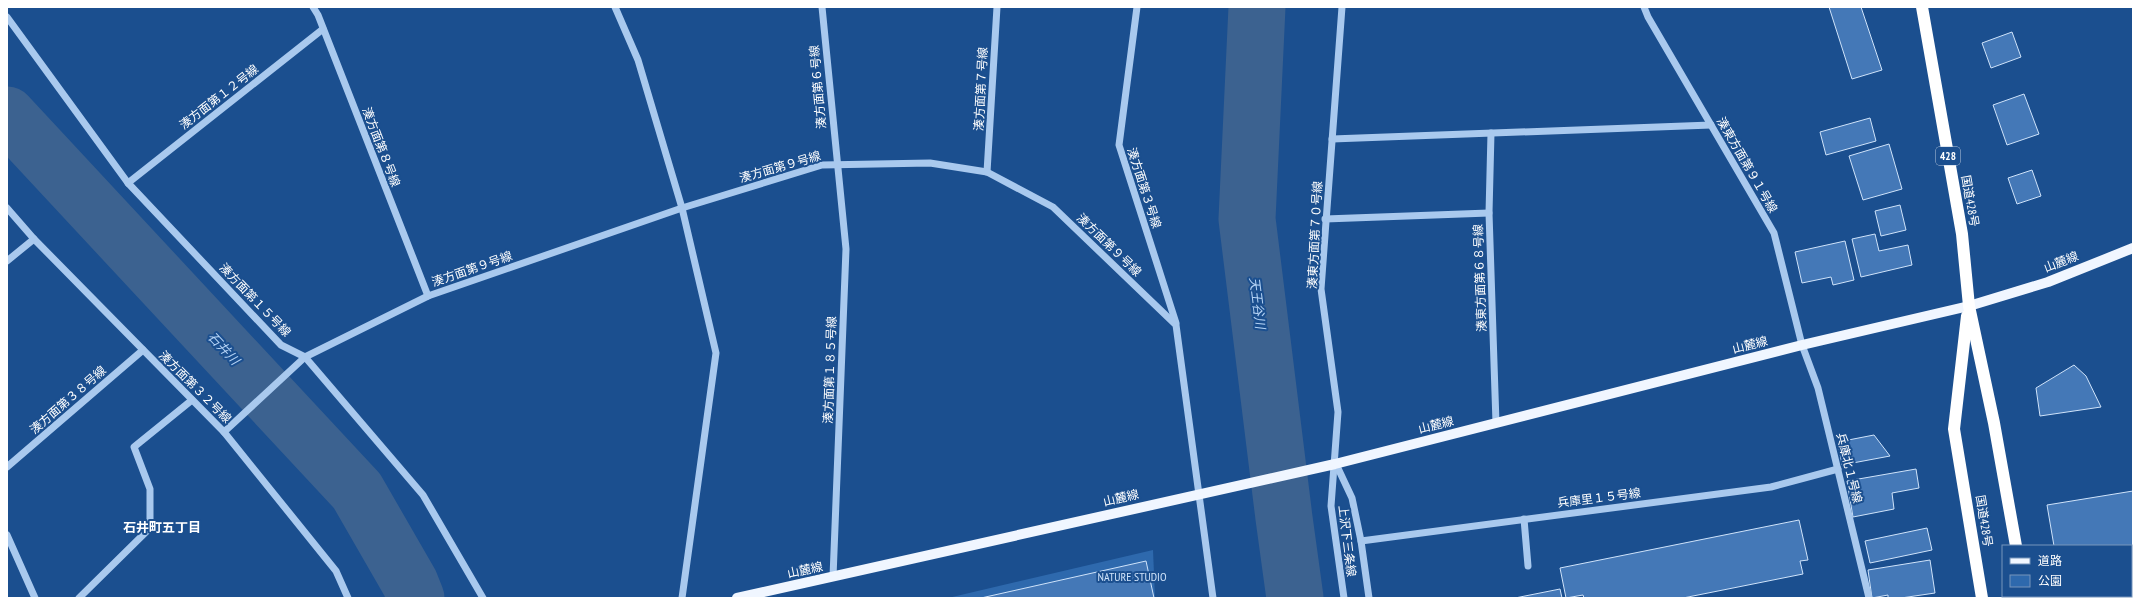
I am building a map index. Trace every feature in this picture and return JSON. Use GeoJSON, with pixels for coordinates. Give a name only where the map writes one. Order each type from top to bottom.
{"type":"FeatureCollection","features":[{"type":"Feature","properties":{"kind":"highway","name":"国道428号"},"geometry":{"type":"LineString","coordinates":[[1922,7],[1962,234],[1969,306],[1994,423],[2016,545]]}},
{"type":"Feature","properties":{"kind":"highway","name":"国道428号"},"geometry":{"type":"LineString","coordinates":[[1969,306],[1954,428],[1982,598]]}},
{"type":"Feature","properties":{"kind":"main road","name":"山麓線"},"geometry":{"type":"LineString","coordinates":[[744,597],[1335,464],[1802,345],[1969,306],[2048,282],[2133,248]]}},
{"type":"Feature","properties":{"kind":"street","name":"湊方面第８号線"},"geometry":{"type":"LineString","coordinates":[[313,7],[428,296]]}},
{"type":"Feature","properties":{"kind":"street"},"geometry":{"type":"LineString","coordinates":[[615,7],[638,60],[682,208],[716,353],[682,598]]}},
{"type":"Feature","properties":{"kind":"street","name":"湊方面第６号線"},"geometry":{"type":"LineString","coordinates":[[822,7],[837,165]]}},
{"type":"Feature","properties":{"kind":"street","name":"湊方面第７号線"},"geometry":{"type":"LineString","coordinates":[[988,172],[997,7]]}},
{"type":"Feature","properties":{"kind":"street","name":"湊方面第３号線"},"geometry":{"type":"LineString","coordinates":[[1137,7],[1119,145],[1176,325]]}},
{"type":"Feature","properties":{"kind":"street","name":"湊東方面第７０号線"},"geometry":{"type":"LineString","coordinates":[[1335,464],[1338,412],[1322,289],[1325,219],[1342,7]]}},
{"type":"Feature","properties":{"kind":"street","name":"湊東方面第９１号線"},"geometry":{"type":"LineString","coordinates":[[1644,7],[1648,17],[1774,233],[1802,345]]}},
{"type":"Feature","properties":{"kind":"street","name":"湊方面第１５号線"},"geometry":{"type":"LineString","coordinates":[[7,17],[128,183],[281,345],[305,357],[423,495],[483,598]]}},
{"type":"Feature","properties":{"kind":"street","name":"湊方面第１２号線"},"geometry":{"type":"LineString","coordinates":[[128,183],[323,29]]}},
{"type":"Feature","properties":{"kind":"street"},"geometry":{"type":"LineString","coordinates":[[1332,138],[1711,125]]}},
{"type":"Feature","properties":{"kind":"street","name":"湊東方面第６８号線"},"geometry":{"type":"LineString","coordinates":[[1491,133],[1489,213],[1496,423]]}},
{"type":"Feature","properties":{"kind":"street","name":"湊方面第９号線"},"geometry":{"type":"LineString","coordinates":[[224,432],[305,357],[428,296],[682,208],[822,165],[930,163],[988,172],[1053,206],[1176,325]]}},
{"type":"Feature","properties":{"kind":"street","name":"湊方面第１８５号線"},"geometry":{"type":"LineString","coordinates":[[833,577],[846,249],[837,165]]}},
{"type":"Feature","properties":{"kind":"street","name":"湊方面第３２号線"},"geometry":{"type":"LineString","coordinates":[[7,208],[34,239],[224,432],[336,571],[348,598]]}},
{"type":"Feature","properties":{"kind":"street"},"geometry":{"type":"LineString","coordinates":[[1325,219],[1489,213]]}},
{"type":"Feature","properties":{"kind":"street"},"geometry":{"type":"LineString","coordinates":[[7,261],[34,239]]}},
{"type":"Feature","properties":{"kind":"street"},"geometry":{"type":"LineString","coordinates":[[1176,325],[1213,598]]}},
{"type":"Feature","properties":{"kind":"street","name":"兵庫北１号線"},"geometry":{"type":"LineString","coordinates":[[1802,345],[1818,386],[1869,598]]}},
{"type":"Feature","properties":{"kind":"street","name":"湊方面第３８号線"},"geometry":{"type":"LineString","coordinates":[[7,467],[143,350]]}},
{"type":"Feature","properties":{"kind":"street"},"geometry":{"type":"LineString","coordinates":[[79,598],[150,528],[150,489],[134,447],[192,400]]}},
{"type":"Feature","properties":{"kind":"street"},"geometry":{"type":"LineString","coordinates":[[1335,464],[1352,498],[1361,541],[1369,598]]}},
{"type":"Feature","properties":{"kind":"street","name":"上沢下三条線"},"geometry":{"type":"LineString","coordinates":[[1335,464],[1331,506],[1344,598]]}},
{"type":"Feature","properties":{"kind":"street","name":"兵庫里１５号線"},"geometry":{"type":"LineString","coordinates":[[1361,541],[1771,487],[1838,469]]}},
{"type":"Feature","properties":{"kind":"street"},"geometry":{"type":"LineString","coordinates":[[1524,519],[1528,566]]}},
{"type":"Feature","properties":{"kind":"street"},"geometry":{"type":"LineString","coordinates":[[7,535],[35,598]]}},
{"type":"Feature","properties":{"kind":"green space","name":"NATURE STUDIO"},"geometry":{"type":"Polygon","coordinates":[[[1153,550],[1155,598],[948,598],[1153,550]]]}},
{"type":"Feature","properties":{"kind":"building"},"geometry":{"type":"Polygon","coordinates":[[[1829,7],[1861,7],[1882,70],[1852,79],[1829,7]]]}},
{"type":"Feature","properties":{"kind":"building"},"geometry":{"type":"Polygon","coordinates":[[[2012,32],[2021,57],[1991,68],[1982,43],[2012,32]]]}},
{"type":"Feature","properties":{"kind":"building"},"geometry":{"type":"Polygon","coordinates":[[[2024,94],[2039,134],[2007,145],[1993,105],[2024,94]]]}},
{"type":"Feature","properties":{"kind":"building"},"geometry":{"type":"Polygon","coordinates":[[[1870,118],[1876,141],[1826,155],[1820,132],[1870,118]]]}},
{"type":"Feature","properties":{"kind":"building"},"geometry":{"type":"Polygon","coordinates":[[[1889,144],[1902,189],[1863,200],[1849,156],[1889,144]]]}},
{"type":"Feature","properties":{"kind":"building"},"geometry":{"type":"Polygon","coordinates":[[[2032,170],[2041,196],[2017,204],[2008,178],[2032,170]]]}},
{"type":"Feature","properties":{"kind":"building"},"geometry":{"type":"Polygon","coordinates":[[[1900,205],[1906,230],[1881,236],[1875,211],[1900,205]]]}},
{"type":"Feature","properties":{"kind":"building"},"geometry":{"type":"Polygon","coordinates":[[[1875,234],[1879,251],[1908,245],[1912,265],[1861,277],[1852,239],[1875,234]]]}},
{"type":"Feature","properties":{"kind":"building"},"geometry":{"type":"Polygon","coordinates":[[[1845,241],[1854,280],[1833,285],[1831,277],[1802,283],[1795,252],[1845,241]]]}},
{"type":"Feature","properties":{"kind":"building"},"geometry":{"type":"Polygon","coordinates":[[[2074,365],[2086,376],[2101,407],[2040,416],[2036,388],[2074,365]]]}},
{"type":"Feature","properties":{"kind":"building"},"geometry":{"type":"Polygon","coordinates":[[[1874,435],[1890,456],[1842,465],[1838,442],[1874,435]]]}},
{"type":"Feature","properties":{"kind":"building"},"geometry":{"type":"Polygon","coordinates":[[[1916,469],[1919,488],[1892,493],[1894,509],[1853,517],[1847,481],[1916,469]]]}},
{"type":"Feature","properties":{"kind":"building"},"geometry":{"type":"Polygon","coordinates":[[[2133,491],[2133,561],[2132,545],[2054,545],[2047,505],[2133,491]]]}},
{"type":"Feature","properties":{"kind":"building"},"geometry":{"type":"Polygon","coordinates":[[[1799,520],[1808,560],[1800,561],[1803,574],[1683,598],[1584,598],[1583,595],[1566,598],[1560,568],[1799,520]]]}},
{"type":"Feature","properties":{"kind":"building"},"geometry":{"type":"Polygon","coordinates":[[[1927,528],[1932,550],[1870,563],[1865,541],[1927,528]]]}},
{"type":"Feature","properties":{"kind":"building"},"geometry":{"type":"Polygon","coordinates":[[[1930,560],[1935,593],[1901,598],[1888,598],[1888,595],[1872,598],[1868,570],[1930,560]]]}},
{"type":"Feature","properties":{"kind":"building","name":"NATURE STUDIO"},"geometry":{"type":"Polygon","coordinates":[[[1146,561],[1154,598],[981,598],[1146,561]]]}},
{"type":"Feature","properties":{"kind":"building"},"geometry":{"type":"Polygon","coordinates":[[[1560,589],[1562,598],[1515,598],[1560,589]]]}},
{"type":"Feature","properties":{"kind":"waterway","name":"天王谷川"},"geometry":{"type":"LineString","coordinates":[[1257,7],[1247,219],[1295,598]]}},
{"type":"Feature","properties":{"kind":"waterway","name":"石井川"},"geometry":{"type":"LineString","coordinates":[[7,115],[357,491],[410,583],[416,598]]}},
{"type":"Feature","properties":{"kind":"district","name":"石井町五丁目"},"geometry":{"type":"Point","coordinates":[162,527]}}]}
